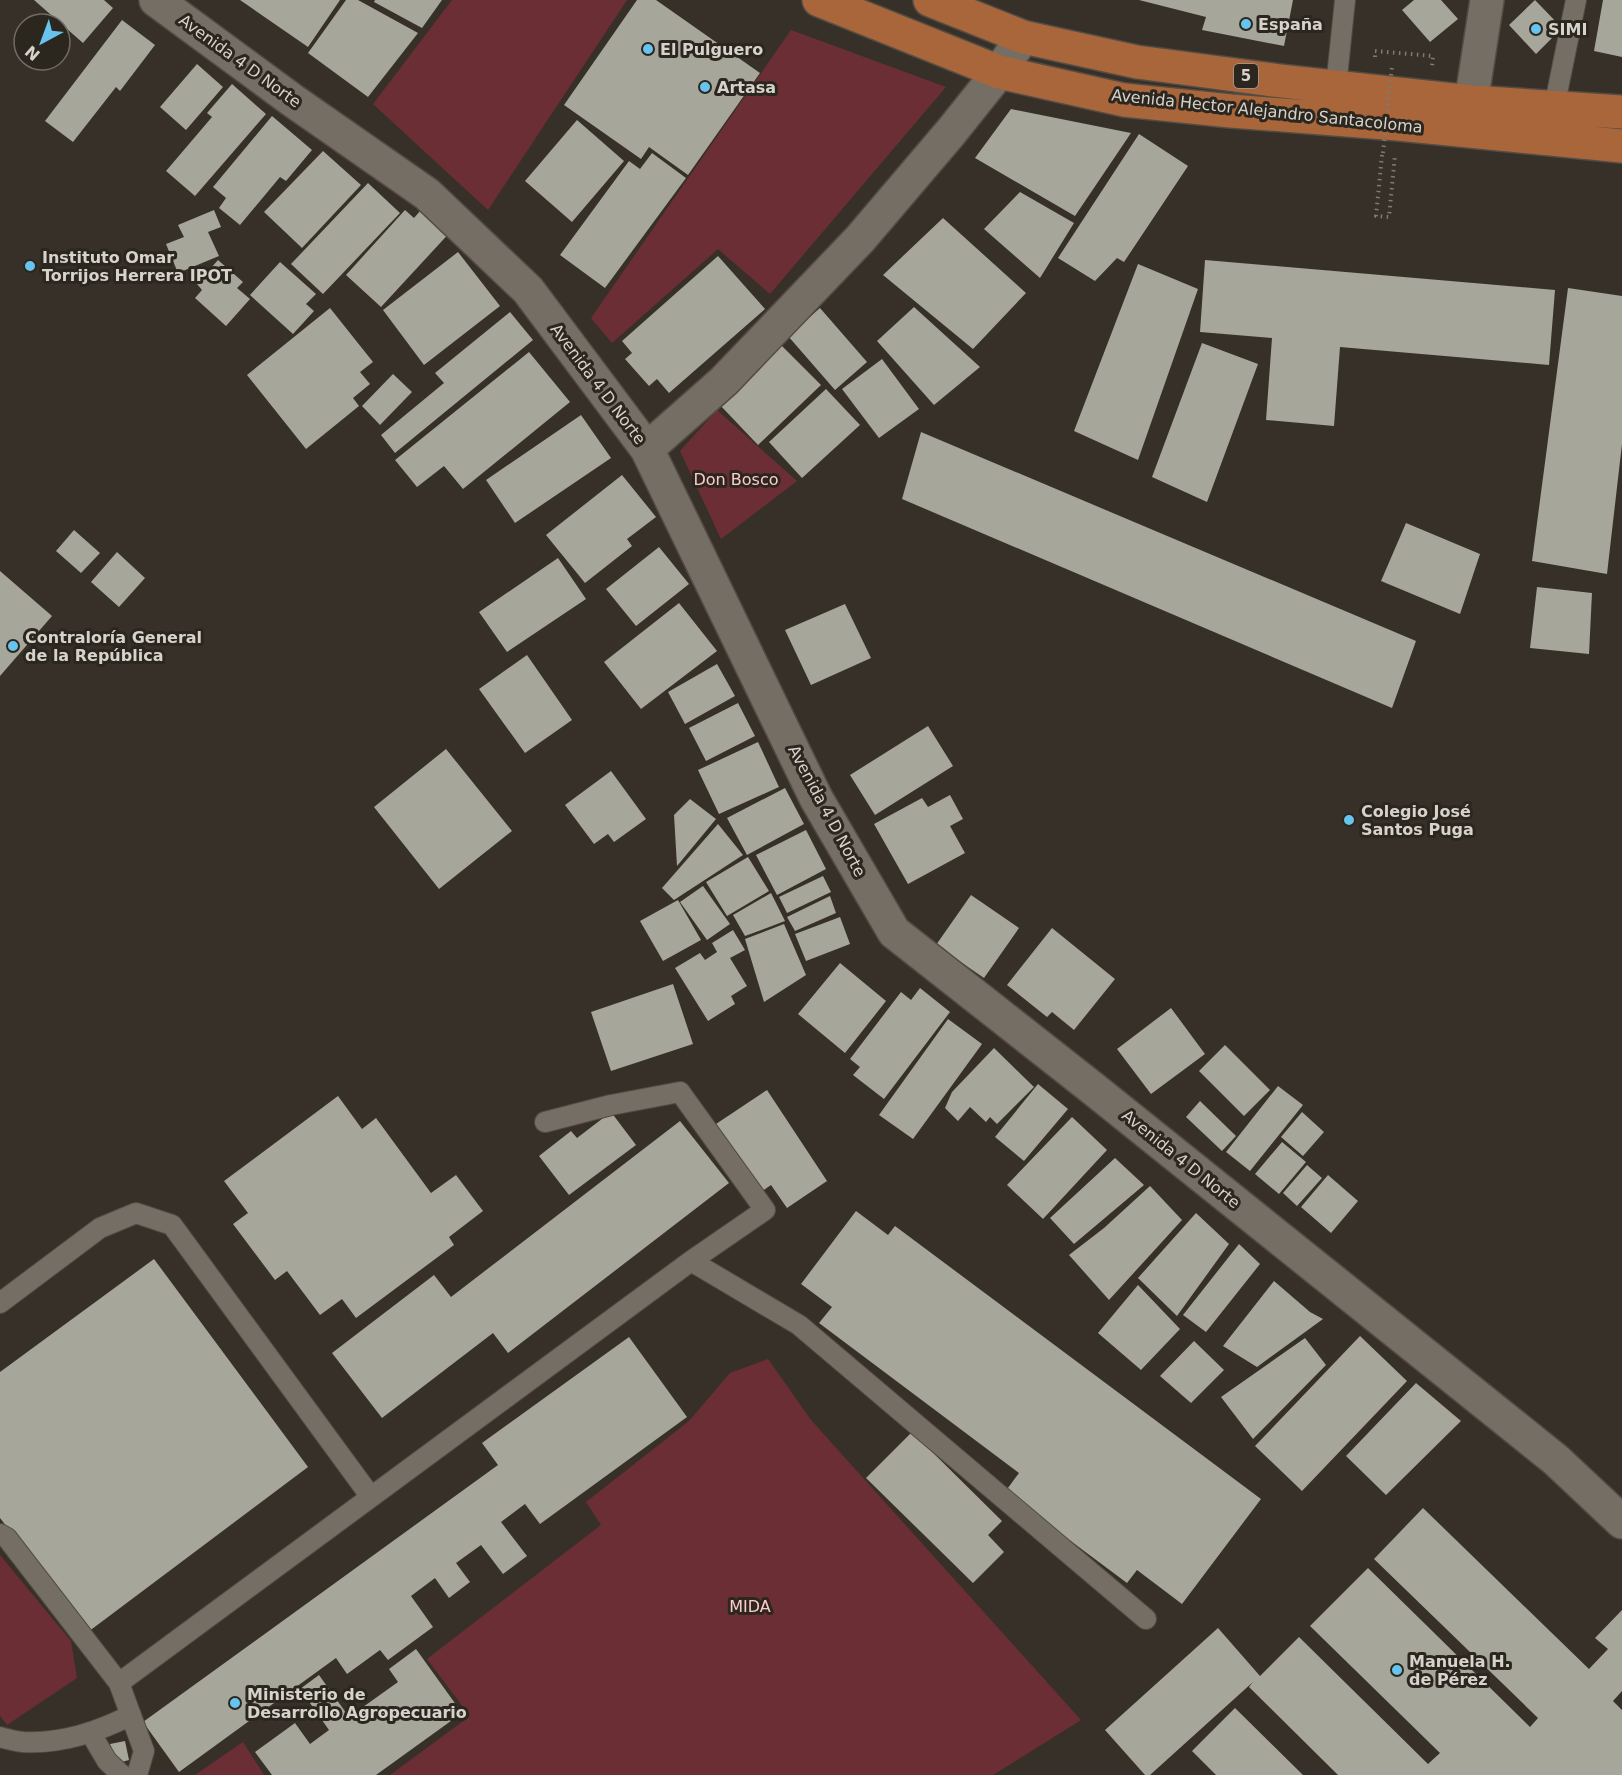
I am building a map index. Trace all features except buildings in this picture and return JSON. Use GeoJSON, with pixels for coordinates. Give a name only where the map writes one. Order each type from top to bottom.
{"type":"FeatureCollection","features":[{"type":"Feature","properties":{"kind":"main road","name":"Avenida Hector Alejandro Santacoloma"},"geometry":{"type":"LineString","coordinates":[[819,0],[999,72],[1124,100],[1468,116],[1554,108],[1622,112]]}},
{"type":"Feature","properties":{"kind":"main road","name":"Avenida Hector Alejandro Santacoloma"},"geometry":{"type":"LineString","coordinates":[[930,0],[1023,37],[1137,62],[1336,87],[1622,146]]}},
{"type":"Feature","properties":{"kind":"street","name":"Avenida 4 D Norte"},"geometry":{"type":"LineString","coordinates":[[156,0],[292,100],[427,194],[528,290],[647,449],[816,798],[894,932],[1531,1439],[1622,1522]]}},
{"type":"Feature","properties":{"kind":"street"},"geometry":{"type":"LineString","coordinates":[[1468,116],[1487,0]]}},
{"type":"Feature","properties":{"kind":"street"},"geometry":{"type":"LineString","coordinates":[[647,449],[724,381],[860,239],[951,132],[999,72],[1023,37]]}},
{"type":"Feature","properties":{"kind":"lane"},"geometry":{"type":"LineString","coordinates":[[1336,87],[1345,0]]}},
{"type":"Feature","properties":{"kind":"lane"},"geometry":{"type":"LineString","coordinates":[[1554,108],[1576,0]]}},
{"type":"Feature","properties":{"kind":"lane"},"geometry":{"type":"LineString","coordinates":[[119,1683],[691,1261],[765,1210],[680,1092],[610,1105],[545,1122]]}},
{"type":"Feature","properties":{"kind":"lane"},"geometry":{"type":"LineString","coordinates":[[0,1303],[100,1228],[136,1213],[172,1225],[371,1497]]}},
{"type":"Feature","properties":{"kind":"lane"},"geometry":{"type":"LineString","coordinates":[[691,1261],[799,1325],[1146,1619]]}},
{"type":"Feature","properties":{"kind":"lane"},"geometry":{"type":"LineString","coordinates":[[0,1534],[7,1538],[119,1683],[144,1751],[137,1775]]}},
{"type":"Feature","properties":{"kind":"lane"},"geometry":{"type":"LineString","coordinates":[[0,1737],[22,1742],[67,1738],[90,1732],[131,1715]]}},
{"type":"Feature","properties":{"kind":"lane"},"geometry":{"type":"LineString","coordinates":[[90,1732],[106,1761],[122,1775]]}},
{"type":"Feature","properties":{"kind":"path"},"geometry":{"type":"LineString","coordinates":[[1392,66],[1376,216],[1389,217],[1394,168]]}},
{"type":"Feature","properties":{"kind":"green space"},"geometry":{"type":"Polygon","coordinates":[[[452,0],[627,0],[488,210],[373,104],[452,0]]]}},
{"type":"Feature","properties":{"kind":"green space"},"geometry":{"type":"Polygon","coordinates":[[[791,30],[946,87],[770,294],[718,249],[612,343],[591,318],[791,30]]]}},
{"type":"Feature","properties":{"kind":"green space","name":"Don Bosco"},"geometry":{"type":"Polygon","coordinates":[[[717,410],[797,481],[721,539],[680,451],[717,410]]]}},
{"type":"Feature","properties":{"kind":"green space","name":"MIDA"},"geometry":{"type":"Polygon","coordinates":[[[768,1359],[811,1420],[1081,1720],[993,1775],[390,1775],[470,1716],[427,1659],[601,1525],[586,1502],[689,1421],[730,1373],[768,1359]]]}},
{"type":"Feature","properties":{"kind":"green space"},"geometry":{"type":"Polygon","coordinates":[[[0,1555],[71,1641],[77,1678],[7,1725],[0,1716],[0,1555]]]}},
{"type":"Feature","properties":{"kind":"green space"},"geometry":{"type":"Polygon","coordinates":[[[243,1742],[264,1775],[195,1775],[243,1742]]]}},
{"type":"Feature","properties":{"kind":"place","name":"España"},"geometry":{"type":"Point","coordinates":[1246,24]}},
{"type":"Feature","properties":{"kind":"place","name":"SIMI"},"geometry":{"type":"Point","coordinates":[1536,29]}},
{"type":"Feature","properties":{"kind":"place","name":"El Pulguero"},"geometry":{"type":"Point","coordinates":[648,49]}},
{"type":"Feature","properties":{"kind":"place","name":"Artasa"},"geometry":{"type":"Point","coordinates":[705,87]}},
{"type":"Feature","properties":{"kind":"place","name":"Instituto Omar Torrijos Herrera IPOT"},"geometry":{"type":"Point","coordinates":[30,266]}},
{"type":"Feature","properties":{"kind":"place","name":"Contraloría General de la República"},"geometry":{"type":"Point","coordinates":[13,646]}},
{"type":"Feature","properties":{"kind":"place","name":"Colegio José Santos Puga"},"geometry":{"type":"Point","coordinates":[1349,820]}},
{"type":"Feature","properties":{"kind":"place","name":"Manuela H. de Pérez"},"geometry":{"type":"Point","coordinates":[1397,1670]}},
{"type":"Feature","properties":{"kind":"place","name":"Ministerio de Desarrollo Agropecuario"},"geometry":{"type":"Point","coordinates":[235,1703]}}]}
